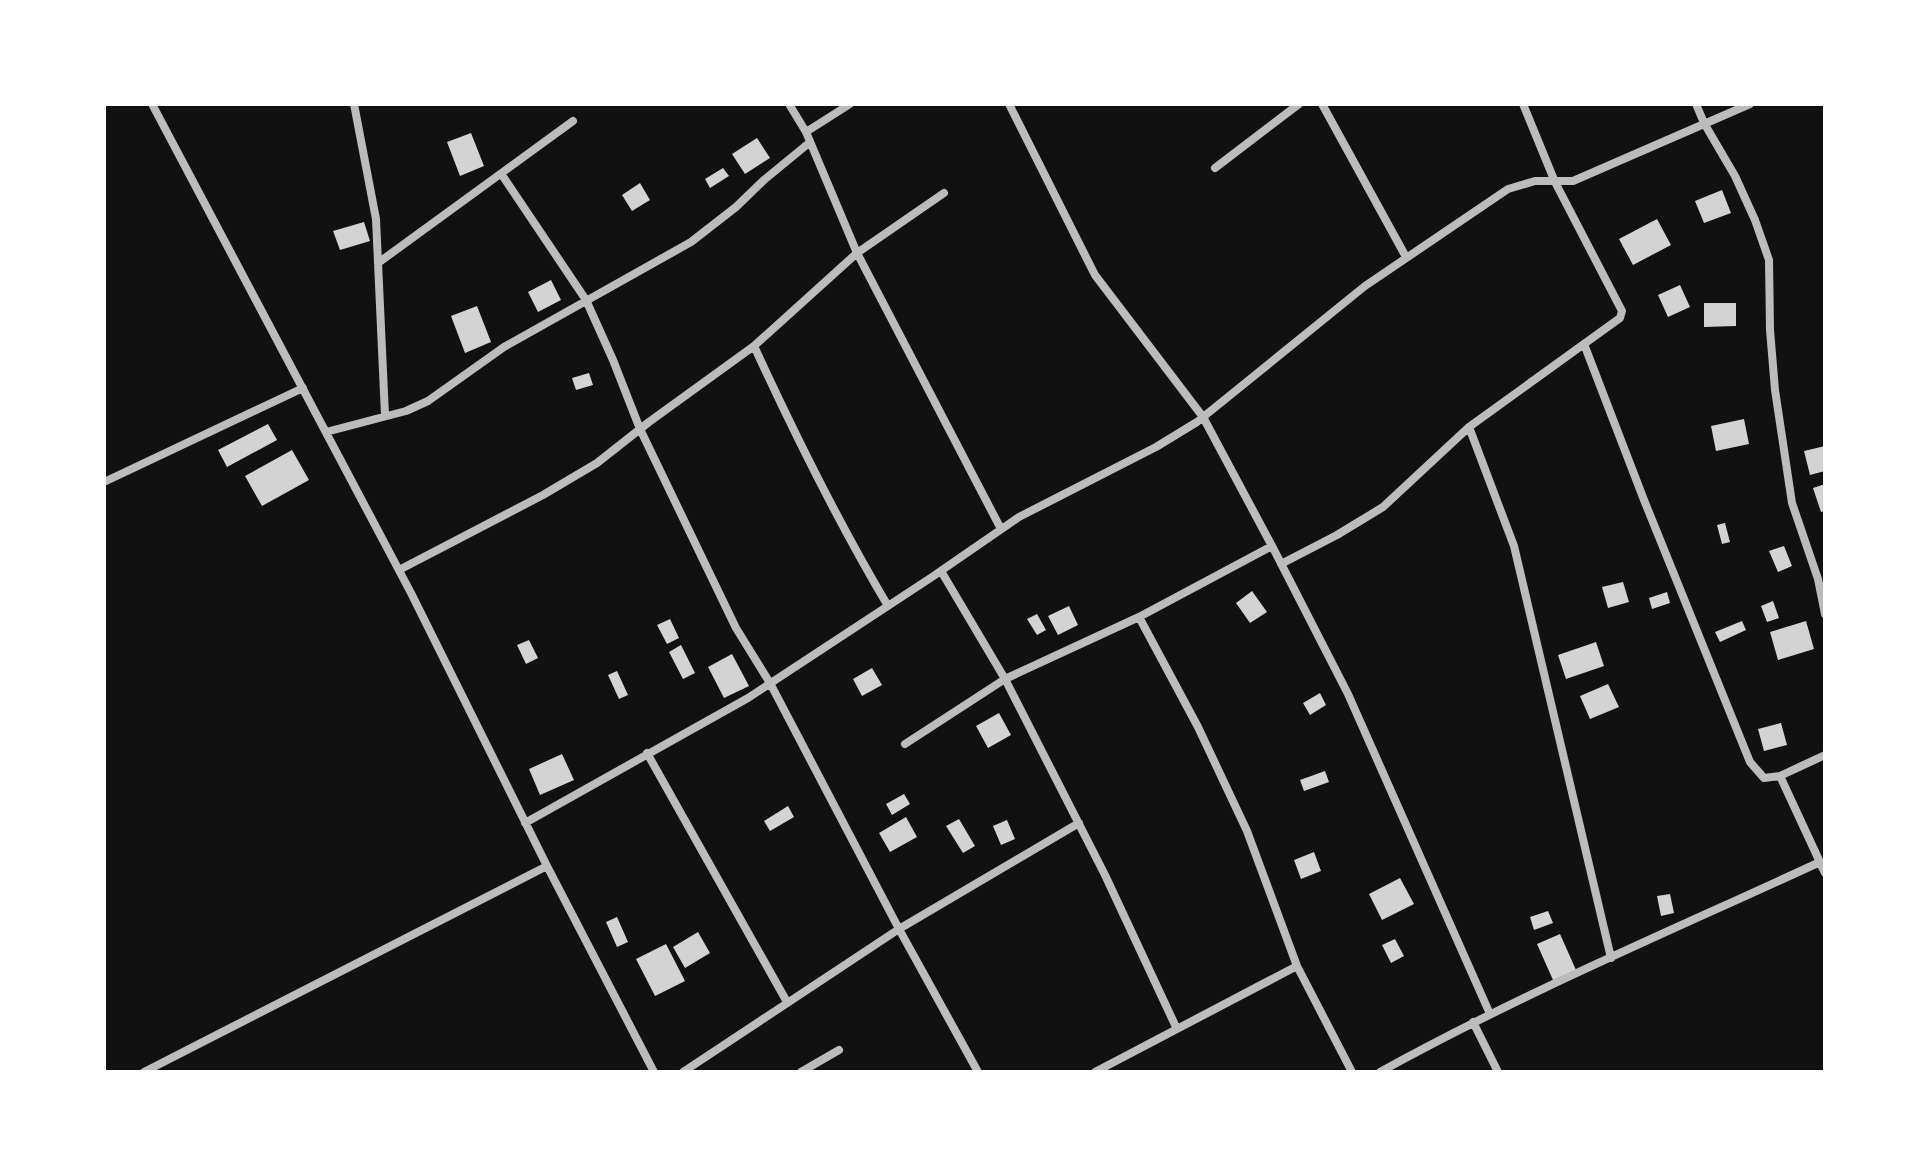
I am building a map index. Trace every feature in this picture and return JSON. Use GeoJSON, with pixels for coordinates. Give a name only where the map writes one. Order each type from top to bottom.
{"type":"FeatureCollection","features":[{"type":"Feature","properties":{"kind":"street"},"geometry":{"type":"LineString","coordinates":[[152,104],[399,570],[654,1072]]}},
{"type":"Feature","properties":{"kind":"street"},"geometry":{"type":"LineString","coordinates":[[354,104],[376,219],[385,415]]}},
{"type":"Feature","properties":{"kind":"street"},"geometry":{"type":"LineString","coordinates":[[789,104],[806,132],[857,253],[1001,529]]}},
{"type":"Feature","properties":{"kind":"street"},"geometry":{"type":"LineString","coordinates":[[806,132],[850,104]]}},
{"type":"Feature","properties":{"kind":"street"},"geometry":{"type":"LineString","coordinates":[[1009,104],[1095,275],[1203,417],[1272,546],[1348,694],[1490,1014]]}},
{"type":"Feature","properties":{"kind":"street"},"geometry":{"type":"LineString","coordinates":[[1215,168],[1298,104]]}},
{"type":"Feature","properties":{"kind":"street"},"geometry":{"type":"LineString","coordinates":[[1322,104],[1406,257]]}},
{"type":"Feature","properties":{"kind":"street"},"geometry":{"type":"LineString","coordinates":[[1281,564],[1383,507],[1469,427],[1620,318],[1622,311],[1555,182],[1523,104]]}},
{"type":"Feature","properties":{"kind":"street"},"geometry":{"type":"LineString","coordinates":[[1696,104],[1735,176],[1769,260],[1774,375],[1792,503],[1818,579],[1825,614]]}},
{"type":"Feature","properties":{"kind":"street"},"geometry":{"type":"LineString","coordinates":[[525,823],[770,683],[1019,517],[1156,447],[1203,417],[1342,304],[1508,189],[1535,181],[1573,181],[1750,104]]}},
{"type":"Feature","properties":{"kind":"street"},"geometry":{"type":"LineString","coordinates":[[378,263],[573,121]]}},
{"type":"Feature","properties":{"kind":"street"},"geometry":{"type":"LineString","coordinates":[[326,432],[406,411],[428,401],[504,347],[691,242],[809,143]]}},
{"type":"Feature","properties":{"kind":"street"},"geometry":{"type":"LineString","coordinates":[[502,175],[586,300],[640,429],[736,628],[770,683],[978,1072]]}},
{"type":"Feature","properties":{"kind":"street"},"geometry":{"type":"LineString","coordinates":[[399,570],[597,463],[754,346],[857,253],[944,193]]}},
{"type":"Feature","properties":{"kind":"street"},"geometry":{"type":"LineString","coordinates":[[1584,344],[1750,762],[1764,778],[1780,776],[1825,755]]}},
{"type":"Feature","properties":{"kind":"street"},"geometry":{"type":"LineString","coordinates":[[754,346],[837,517],[888,606]]}},
{"type":"Feature","properties":{"kind":"street"},"geometry":{"type":"LineString","coordinates":[[104,482],[303,388]]}},
{"type":"Feature","properties":{"kind":"street"},"geometry":{"type":"LineString","coordinates":[[1469,427],[1514,546],[1611,958]]}},
{"type":"Feature","properties":{"kind":"street"},"geometry":{"type":"LineString","coordinates":[[905,744],[1005,679],[1139,617],[1272,546]]}},
{"type":"Feature","properties":{"kind":"street"},"geometry":{"type":"LineString","coordinates":[[941,571],[1005,679],[1079,823],[1176,1027]]}},
{"type":"Feature","properties":{"kind":"street"},"geometry":{"type":"LineString","coordinates":[[1139,617],[1198,727],[1247,831],[1297,966],[1352,1072]]}},
{"type":"Feature","properties":{"kind":"street"},"geometry":{"type":"LineString","coordinates":[[647,753],[787,1002]]}},
{"type":"Feature","properties":{"kind":"street"},"geometry":{"type":"LineString","coordinates":[[1780,776],[1825,873]]}},
{"type":"Feature","properties":{"kind":"street"},"geometry":{"type":"LineString","coordinates":[[683,1072],[899,929],[1079,823]]}},
{"type":"Feature","properties":{"kind":"street"},"geometry":{"type":"LineString","coordinates":[[1380,1072],[1473,1022],[1820,862]]}},
{"type":"Feature","properties":{"kind":"street"},"geometry":{"type":"LineString","coordinates":[[144,1072],[547,866]]}},
{"type":"Feature","properties":{"kind":"street"},"geometry":{"type":"LineString","coordinates":[[1095,1072],[1297,966]]}},
{"type":"Feature","properties":{"kind":"street"},"geometry":{"type":"LineString","coordinates":[[1473,1022],[1498,1072]]}},
{"type":"Feature","properties":{"kind":"street"},"geometry":{"type":"LineString","coordinates":[[801,1072],[839,1050]]}},
{"type":"Feature","properties":{"kind":"building"},"geometry":{"type":"Polygon","coordinates":[[[471,133],[484,166],[460,176],[447,142],[471,133]]]}},
{"type":"Feature","properties":{"kind":"building"},"geometry":{"type":"Polygon","coordinates":[[[757,138],[770,158],[745,174],[732,154],[757,138]]]}},
{"type":"Feature","properties":{"kind":"building"},"geometry":{"type":"Polygon","coordinates":[[[723,168],[729,176],[710,188],[705,179],[723,168]]]}},
{"type":"Feature","properties":{"kind":"building"},"geometry":{"type":"Polygon","coordinates":[[[640,183],[650,200],[632,211],[622,195],[640,183]]]}},
{"type":"Feature","properties":{"kind":"building"},"geometry":{"type":"Polygon","coordinates":[[[1722,190],[1731,213],[1704,223],[1695,201],[1722,190]]]}},
{"type":"Feature","properties":{"kind":"building"},"geometry":{"type":"Polygon","coordinates":[[[1657,219],[1671,245],[1633,265],[1619,239],[1657,219]]]}},
{"type":"Feature","properties":{"kind":"building"},"geometry":{"type":"Polygon","coordinates":[[[364,222],[370,241],[340,250],[333,231],[364,222]]]}},
{"type":"Feature","properties":{"kind":"building"},"geometry":{"type":"Polygon","coordinates":[[[551,280],[561,300],[538,312],[528,292],[551,280]]]}},
{"type":"Feature","properties":{"kind":"building"},"geometry":{"type":"Polygon","coordinates":[[[1680,285],[1690,307],[1668,317],[1658,295],[1680,285]]]}},
{"type":"Feature","properties":{"kind":"building"},"geometry":{"type":"Polygon","coordinates":[[[1704,303],[1736,303],[1736,326],[1704,327],[1704,303]]]}},
{"type":"Feature","properties":{"kind":"building"},"geometry":{"type":"Polygon","coordinates":[[[477,306],[491,342],[465,353],[451,316],[477,306]]]}},
{"type":"Feature","properties":{"kind":"building"},"geometry":{"type":"Polygon","coordinates":[[[589,373],[593,385],[576,390],[572,378],[589,373]]]}},
{"type":"Feature","properties":{"kind":"building"},"geometry":{"type":"Polygon","coordinates":[[[1744,419],[1749,444],[1716,451],[1711,426],[1744,419]]]}},
{"type":"Feature","properties":{"kind":"building"},"geometry":{"type":"Polygon","coordinates":[[[268,424],[277,440],[227,467],[218,450],[268,424]]]}},
{"type":"Feature","properties":{"kind":"building"},"geometry":{"type":"Polygon","coordinates":[[[1825,446],[1825,471],[1810,475],[1804,451],[1825,446]]]}},
{"type":"Feature","properties":{"kind":"building"},"geometry":{"type":"Polygon","coordinates":[[[292,450],[309,480],[262,506],[245,476],[292,450]]]}},
{"type":"Feature","properties":{"kind":"building"},"geometry":{"type":"Polygon","coordinates":[[[1825,484],[1825,511],[1821,512],[1813,488],[1825,484]]]}},
{"type":"Feature","properties":{"kind":"building"},"geometry":{"type":"Polygon","coordinates":[[[1725,523],[1730,542],[1722,544],[1717,525],[1725,523]]]}},
{"type":"Feature","properties":{"kind":"building"},"geometry":{"type":"Polygon","coordinates":[[[1784,546],[1792,566],[1778,572],[1769,551],[1784,546]]]}},
{"type":"Feature","properties":{"kind":"building"},"geometry":{"type":"Polygon","coordinates":[[[1623,582],[1629,602],[1608,608],[1602,587],[1623,582]]]}},
{"type":"Feature","properties":{"kind":"building"},"geometry":{"type":"Polygon","coordinates":[[[1252,591],[1267,612],[1250,623],[1236,603],[1252,591]]]}},
{"type":"Feature","properties":{"kind":"building"},"geometry":{"type":"Polygon","coordinates":[[[1667,592],[1670,603],[1652,609],[1649,598],[1667,592]]]}},
{"type":"Feature","properties":{"kind":"building"},"geometry":{"type":"Polygon","coordinates":[[[1773,601],[1779,618],[1767,622],[1761,606],[1773,601]]]}},
{"type":"Feature","properties":{"kind":"building"},"geometry":{"type":"Polygon","coordinates":[[[1069,606],[1078,625],[1058,635],[1048,616],[1069,606]]]}},
{"type":"Feature","properties":{"kind":"building"},"geometry":{"type":"Polygon","coordinates":[[[1037,614],[1046,630],[1037,635],[1027,619],[1037,614]]]}},
{"type":"Feature","properties":{"kind":"building"},"geometry":{"type":"Polygon","coordinates":[[[670,619],[679,638],[667,644],[657,625],[670,619]]]}},
{"type":"Feature","properties":{"kind":"building"},"geometry":{"type":"Polygon","coordinates":[[[1742,621],[1746,630],[1720,642],[1715,632],[1742,621]]]}},
{"type":"Feature","properties":{"kind":"building"},"geometry":{"type":"Polygon","coordinates":[[[1806,621],[1814,649],[1778,660],[1770,632],[1806,621]]]}},
{"type":"Feature","properties":{"kind":"building"},"geometry":{"type":"Polygon","coordinates":[[[529,640],[538,658],[526,664],[517,645],[529,640]]]}},
{"type":"Feature","properties":{"kind":"building"},"geometry":{"type":"Polygon","coordinates":[[[1596,642],[1604,666],[1566,679],[1558,655],[1596,642]]]}},
{"type":"Feature","properties":{"kind":"building"},"geometry":{"type":"Polygon","coordinates":[[[681,645],[695,673],[683,679],[669,652],[681,645]]]}},
{"type":"Feature","properties":{"kind":"building"},"geometry":{"type":"Polygon","coordinates":[[[732,654],[749,686],[724,698],[708,667],[732,654]]]}},
{"type":"Feature","properties":{"kind":"building"},"geometry":{"type":"Polygon","coordinates":[[[872,668],[882,685],[862,696],[853,679],[872,668]]]}},
{"type":"Feature","properties":{"kind":"building"},"geometry":{"type":"Polygon","coordinates":[[[617,671],[628,695],[619,699],[608,675],[617,671]]]}},
{"type":"Feature","properties":{"kind":"building"},"geometry":{"type":"Polygon","coordinates":[[[1608,684],[1619,707],[1590,719],[1580,696],[1608,684]]]}},
{"type":"Feature","properties":{"kind":"building"},"geometry":{"type":"Polygon","coordinates":[[[1320,693],[1326,705],[1310,715],[1303,703],[1320,693]]]}},
{"type":"Feature","properties":{"kind":"building"},"geometry":{"type":"Polygon","coordinates":[[[999,713],[1011,735],[988,748],[976,726],[999,713]]]}},
{"type":"Feature","properties":{"kind":"building"},"geometry":{"type":"Polygon","coordinates":[[[1781,723],[1787,745],[1764,751],[1758,729],[1781,723]]]}},
{"type":"Feature","properties":{"kind":"building"},"geometry":{"type":"Polygon","coordinates":[[[562,754],[574,780],[540,795],[529,769],[562,754]]]}},
{"type":"Feature","properties":{"kind":"building"},"geometry":{"type":"Polygon","coordinates":[[[1325,771],[1329,782],[1304,791],[1300,780],[1325,771]]]}},
{"type":"Feature","properties":{"kind":"building"},"geometry":{"type":"Polygon","coordinates":[[[904,794],[910,804],[892,815],[886,804],[904,794]]]}},
{"type":"Feature","properties":{"kind":"building"},"geometry":{"type":"Polygon","coordinates":[[[788,806],[794,817],[770,831],[764,821],[788,806]]]}},
{"type":"Feature","properties":{"kind":"building"},"geometry":{"type":"Polygon","coordinates":[[[906,817],[917,837],[890,852],[879,833],[906,817]]]}},
{"type":"Feature","properties":{"kind":"building"},"geometry":{"type":"Polygon","coordinates":[[[959,819],[975,846],[963,853],[946,826],[959,819]]]}},
{"type":"Feature","properties":{"kind":"building"},"geometry":{"type":"Polygon","coordinates":[[[1007,820],[1015,839],[1001,845],[993,826],[1007,820]]]}},
{"type":"Feature","properties":{"kind":"building"},"geometry":{"type":"Polygon","coordinates":[[[1314,852],[1321,871],[1301,879],[1294,860],[1314,852]]]}},
{"type":"Feature","properties":{"kind":"building"},"geometry":{"type":"Polygon","coordinates":[[[1400,878],[1414,904],[1382,920],[1369,894],[1400,878]]]}},
{"type":"Feature","properties":{"kind":"building"},"geometry":{"type":"Polygon","coordinates":[[[1670,894],[1674,913],[1661,916],[1657,896],[1670,894]]]}},
{"type":"Feature","properties":{"kind":"building"},"geometry":{"type":"Polygon","coordinates":[[[1548,911],[1553,923],[1534,930],[1530,917],[1548,911]]]}},
{"type":"Feature","properties":{"kind":"building"},"geometry":{"type":"Polygon","coordinates":[[[617,917],[628,942],[617,947],[606,922],[617,917]]]}},
{"type":"Feature","properties":{"kind":"building"},"geometry":{"type":"Polygon","coordinates":[[[698,932],[710,953],[685,968],[673,947],[698,932]]]}},
{"type":"Feature","properties":{"kind":"building"},"geometry":{"type":"Polygon","coordinates":[[[1560,934],[1576,970],[1553,980],[1537,944],[1560,934]]]}},
{"type":"Feature","properties":{"kind":"building"},"geometry":{"type":"Polygon","coordinates":[[[1395,939],[1404,956],[1391,963],[1382,945],[1395,939]]]}},
{"type":"Feature","properties":{"kind":"building"},"geometry":{"type":"Polygon","coordinates":[[[666,944],[685,981],[655,996],[636,959],[666,944]]]}}]}
